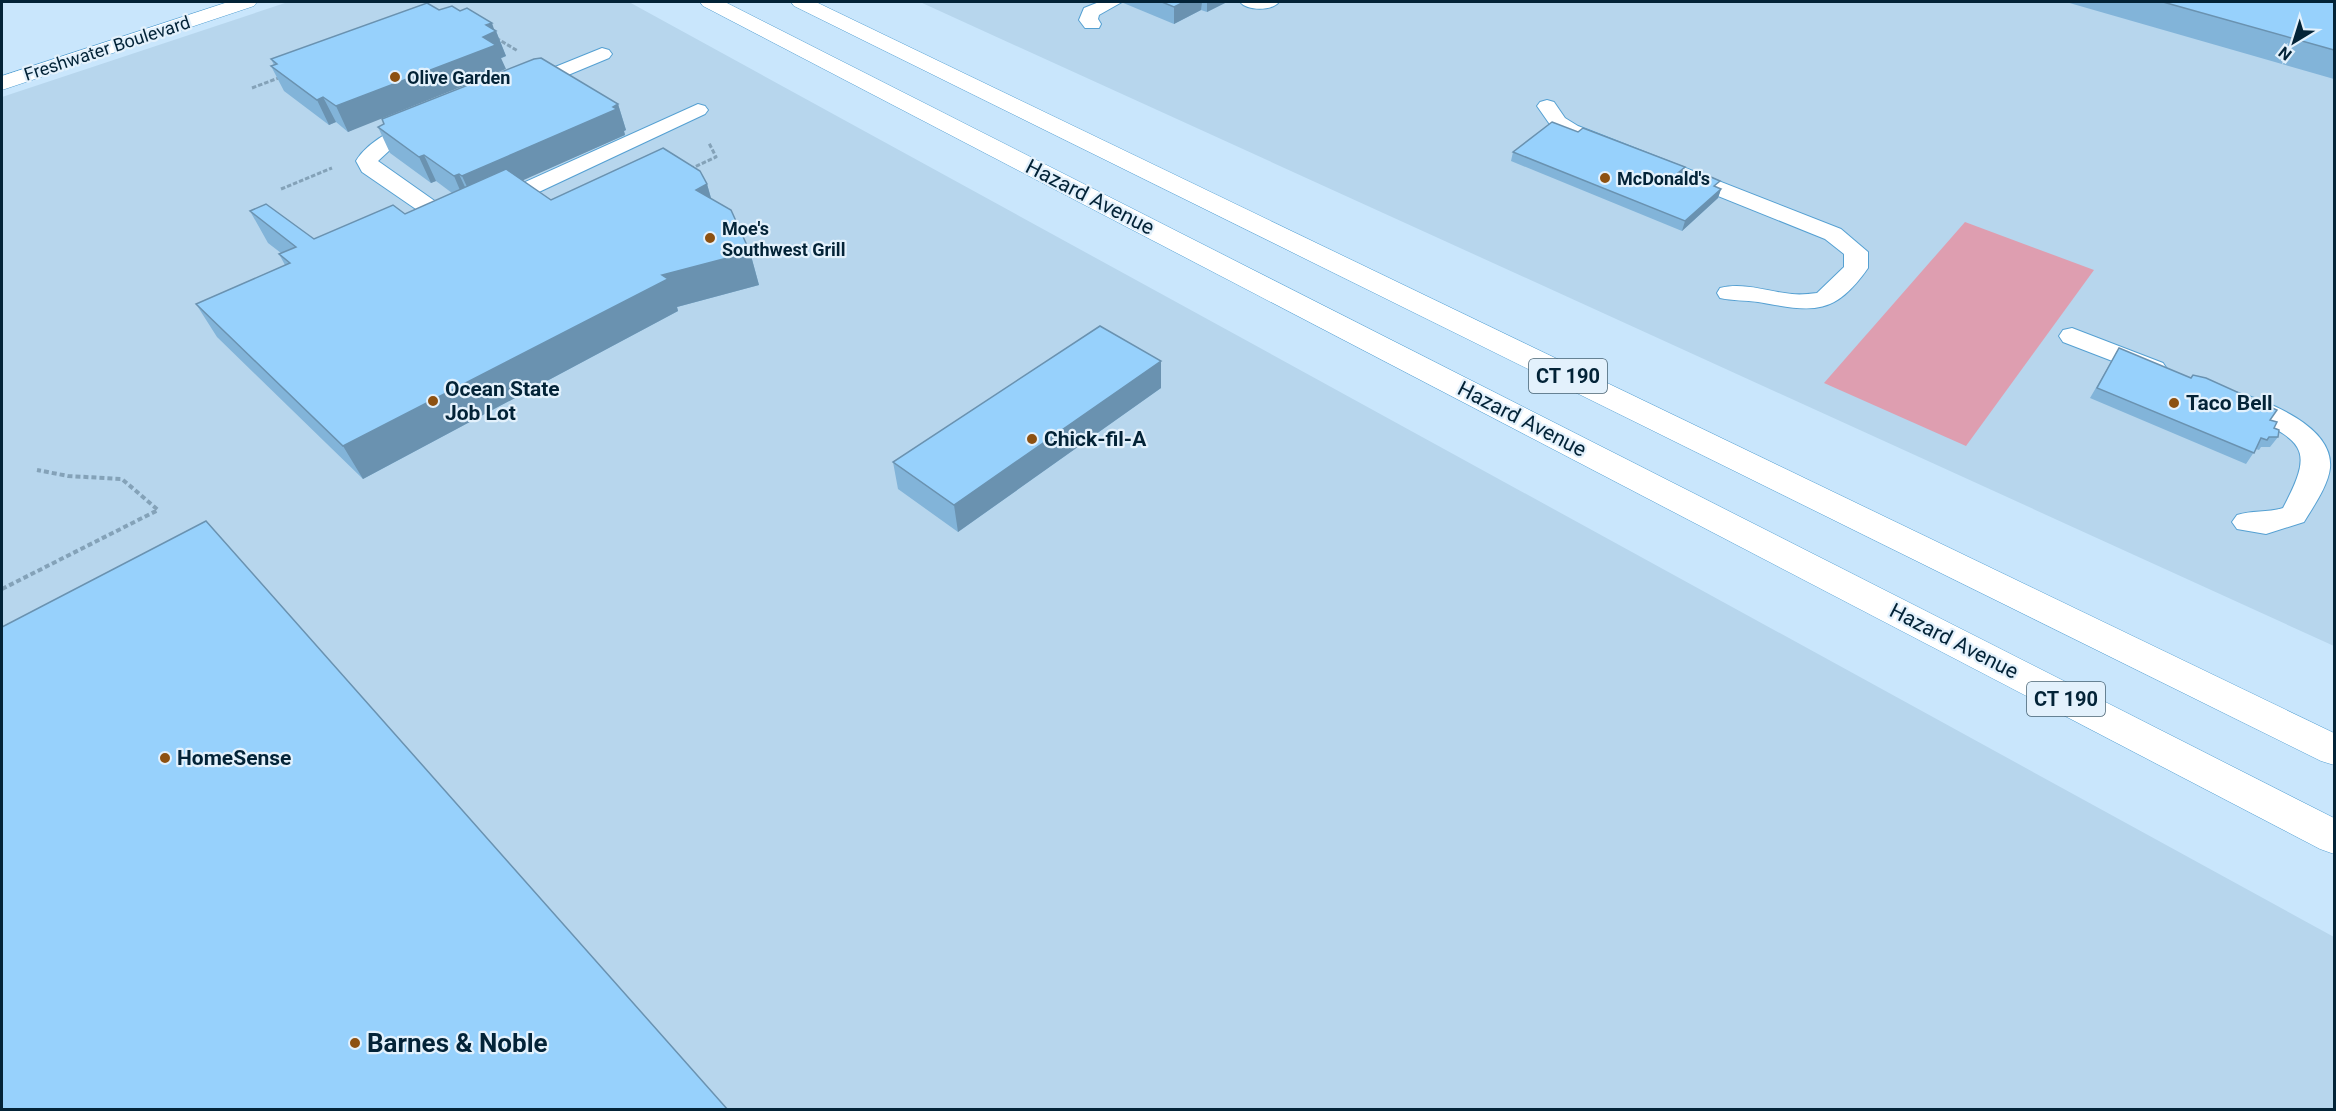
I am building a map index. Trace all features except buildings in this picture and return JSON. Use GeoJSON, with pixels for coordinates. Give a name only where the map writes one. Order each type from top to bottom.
{"type":"FeatureCollection","features":[{"type":"Feature","properties":{"kind":"main road","name":"Freshwater Boulevard"},"geometry":{"type":"LineString","coordinates":[[2,83],[247,2]]}},
{"type":"Feature","properties":{"kind":"main road","name":"Hazard Avenue"},"geometry":{"type":"LineString","coordinates":[[710,2],[1125,188],[2334,750]]}},
{"type":"Feature","properties":{"kind":"main road","name":"Hazard Avenue"},"geometry":{"type":"LineString","coordinates":[[801,2],[1125,188],[1169,209],[2334,837]]}},
{"type":"Feature","properties":{"kind":"lane"},"geometry":{"type":"LineString","coordinates":[[1092,24],[1088,20],[1091,12],[1113,2]]}},
{"type":"Feature","properties":{"kind":"lane"},"geometry":{"type":"LineString","coordinates":[[1249,2],[1270,2]]}},
{"type":"Feature","properties":{"kind":"lane"},"geometry":{"type":"LineString","coordinates":[[502,95],[602,54]]}},
{"type":"Feature","properties":{"kind":"lane"},"geometry":{"type":"LineString","coordinates":[[1547,106],[1557,122],[1571,130],[1833,234],[1856,252],[1856,268],[1833,293],[1823,300],[1794,302],[1755,294],[1729,293]]}},
{"type":"Feature","properties":{"kind":"lane"},"geometry":{"type":"LineString","coordinates":[[439,121],[387,142],[370,154],[367,161],[370,167],[434,211],[463,210],[499,202],[698,110]]}},
{"type":"Feature","properties":{"kind":"lane"},"geometry":{"type":"LineString","coordinates":[[2072,336],[2177,378]]}},
{"type":"Feature","properties":{"kind":"lane"},"geometry":{"type":"LineString","coordinates":[[2209,390],[2276,418],[2297,431],[2308,443],[2314,455],[2316,468],[2294,515],[2266,524],[2247,522]]}},
{"type":"Feature","properties":{"kind":"path"},"geometry":{"type":"LineString","coordinates":[[495,37],[524,55]]}},
{"type":"Feature","properties":{"kind":"path"},"geometry":{"type":"LineString","coordinates":[[252,88],[284,76]]}},
{"type":"Feature","properties":{"kind":"path"},"geometry":{"type":"LineString","coordinates":[[684,172],[716,157],[710,143]]}},
{"type":"Feature","properties":{"kind":"path"},"geometry":{"type":"LineString","coordinates":[[2,589],[158,510],[122,479],[68,476],[37,470]]}},
{"type":"Feature","properties":{"kind":"shaded area"},"geometry":{"type":"Polygon","coordinates":[[[288,2],[629,2],[2334,937],[2334,1109],[2,1109],[2,97],[288,2]]]}},
{"type":"Feature","properties":{"kind":"shaded area"},"geometry":{"type":"Polygon","coordinates":[[[920,2],[2334,2],[2334,646],[920,2]]]}},
{"type":"Feature","properties":{"kind":"shaded area"},"geometry":{"type":"Polygon","coordinates":[[[1965,222],[2094,270],[1966,446],[1824,383],[1965,222]]]}},
{"type":"Feature","properties":{"kind":"place","name":"Olive Garden"},"geometry":{"type":"Point","coordinates":[395,77]}},
{"type":"Feature","properties":{"kind":"place","name":"McDonald's"},"geometry":{"type":"Point","coordinates":[1605,178]}},
{"type":"Feature","properties":{"kind":"place","name":"Moe's Southwest Grill"},"geometry":{"type":"Point","coordinates":[710,238]}},
{"type":"Feature","properties":{"kind":"place","name":"Ocean State Job Lot"},"geometry":{"type":"Point","coordinates":[433,401]}},
{"type":"Feature","properties":{"kind":"place","name":"Taco Bell"},"geometry":{"type":"Point","coordinates":[2174,403]}},
{"type":"Feature","properties":{"kind":"place","name":"Chick-fil-A"},"geometry":{"type":"Point","coordinates":[1032,439]}},
{"type":"Feature","properties":{"kind":"place","name":"HomeSense"},"geometry":{"type":"Point","coordinates":[165,758]}},
{"type":"Feature","properties":{"kind":"place","name":"Barnes & Noble"},"geometry":{"type":"Point","coordinates":[355,1043]}}]}
